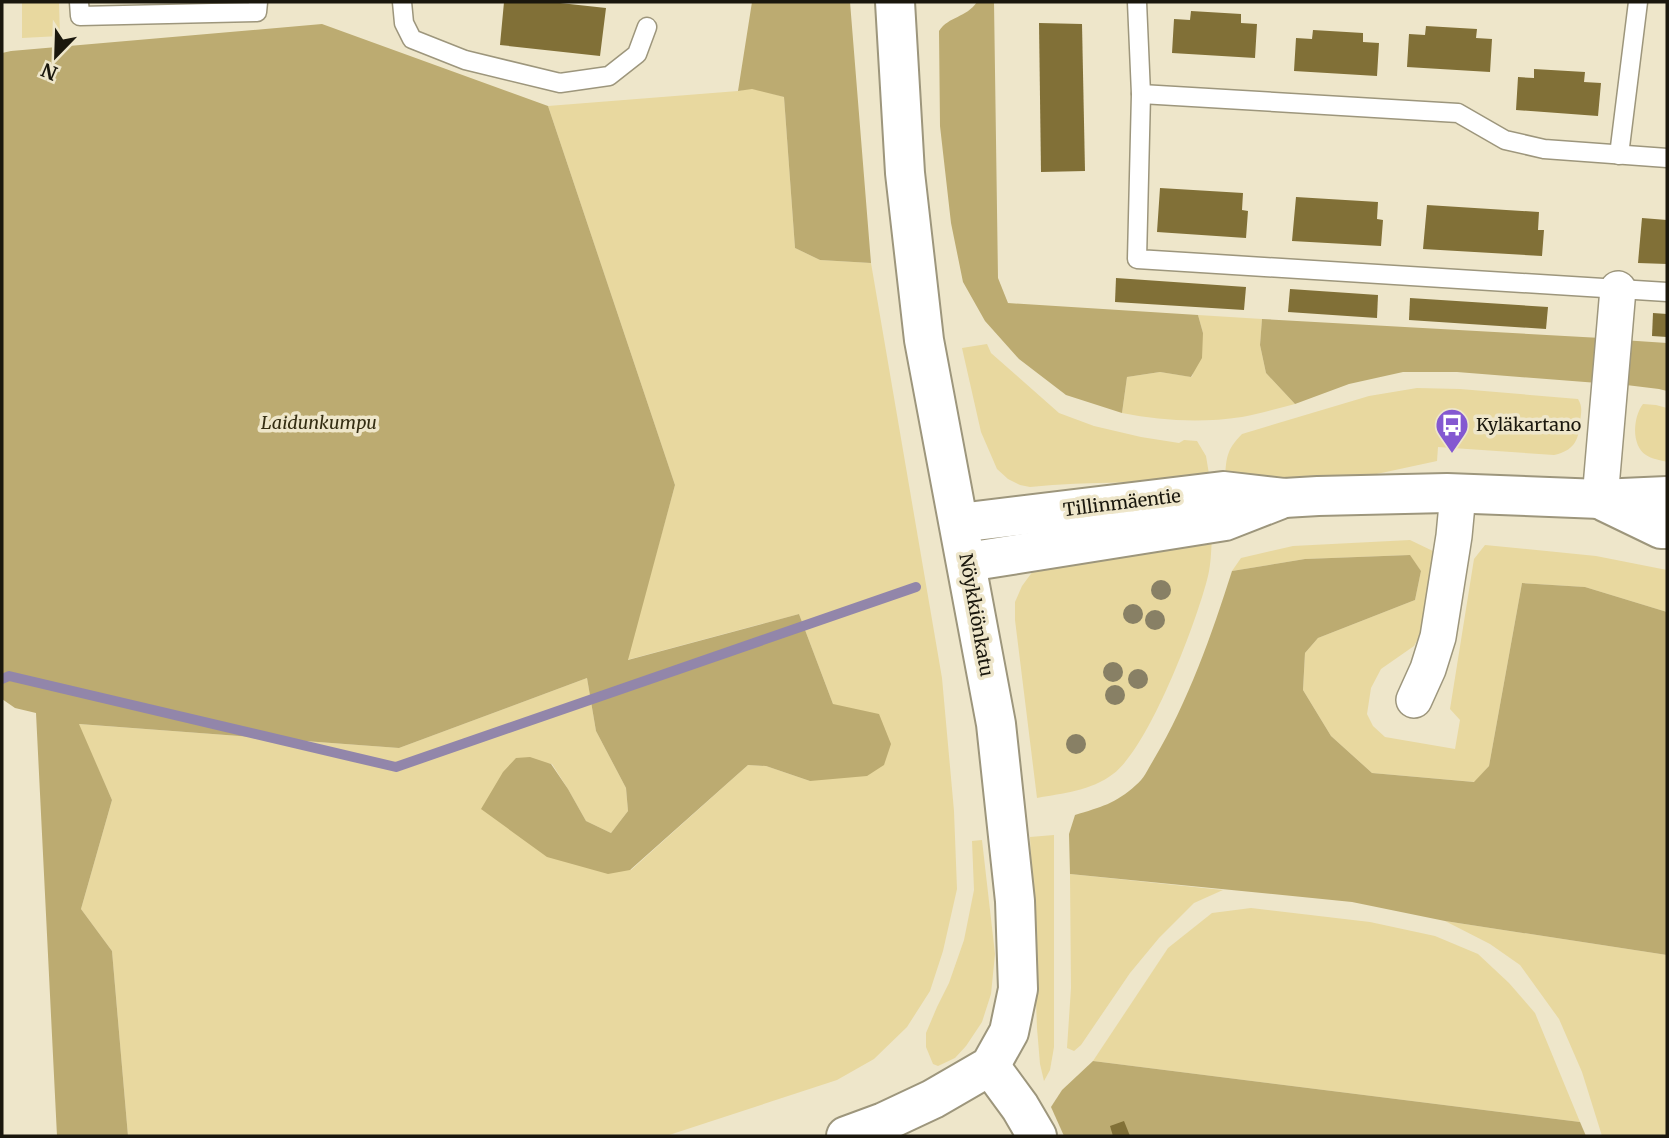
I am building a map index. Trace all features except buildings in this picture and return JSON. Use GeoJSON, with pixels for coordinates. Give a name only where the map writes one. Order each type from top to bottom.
{"type":"FeatureCollection","features":[{"type":"Feature","properties":{"kind":"main road","name":"Nöykkiönkatu"},"geometry":{"type":"LineString","coordinates":[[895,2],[905,173],[924,340],[996,724],[1015,901],[1018,989],[1009,1031],[990,1066]]}},
{"type":"Feature","properties":{"kind":"main road","name":"Tillinmäentie"},"geometry":{"type":"LineString","coordinates":[[959,523],[1223,491],[1284,498],[1458,494],[1600,499],[1667,496]]}},
{"type":"Feature","properties":{"kind":"main road","name":"Tillinmäentie"},"geometry":{"type":"LineString","coordinates":[[967,562],[1225,521],[1284,498]]}},
{"type":"Feature","properties":{"kind":"main road","name":"Tillinmäentie"},"geometry":{"type":"LineString","coordinates":[[1600,499],[1661,529],[1667,529]]}},
{"type":"Feature","properties":{"kind":"main road"},"geometry":{"type":"LineString","coordinates":[[846,1136],[933,1099],[990,1066],[1037,1136]]}},
{"type":"Feature","properties":{"kind":"street"},"geometry":{"type":"LineString","coordinates":[[1600,499],[1618,289]]}},
{"type":"Feature","properties":{"kind":"street"},"geometry":{"type":"LineString","coordinates":[[1414,700],[1438,637],[1458,494]]}},
{"type":"Feature","properties":{"kind":"lane"},"geometry":{"type":"LineString","coordinates":[[79,2],[80,16],[257,12],[258,2]]}},
{"type":"Feature","properties":{"kind":"lane"},"geometry":{"type":"LineString","coordinates":[[402,2],[404,23],[412,40],[466,60],[560,83],[609,76],[637,54],[647,27]]}},
{"type":"Feature","properties":{"kind":"lane"},"geometry":{"type":"LineString","coordinates":[[1137,2],[1141,94],[1137,259],[1667,292]]}},
{"type":"Feature","properties":{"kind":"lane"},"geometry":{"type":"LineString","coordinates":[[1619,155],[1638,2]]}},
{"type":"Feature","properties":{"kind":"lane"},"geometry":{"type":"LineString","coordinates":[[1141,94],[1458,113],[1505,140],[1544,149],[1667,158]]}},
{"type":"Feature","properties":{"kind":"shaded area"},"geometry":{"type":"Polygon","coordinates":[[[22,2],[59,2],[60,36],[22,38],[22,2]]]}},
{"type":"Feature","properties":{"kind":"shaded area"},"geometry":{"type":"Polygon","coordinates":[[[752,88],[784,97],[795,248],[820,260],[871,263],[942,678],[954,811],[957,889],[943,951],[930,991],[907,1027],[874,1059],[837,1080],[666,1136],[128,1136],[112,951],[81,909],[112,800],[78,724],[399,748],[587,678],[596,731],[626,788],[628,811],[611,833],[586,821],[552,764],[516,758],[631,870],[748,765],[766,766],[810,781],[833,704],[799,614],[627,660],[675,485],[548,106],[752,88]]]}},
{"type":"Feature","properties":{"kind":"shaded area"},"geometry":{"type":"Polygon","coordinates":[[[1198,315],[1262,319],[1260,345],[1266,373],[1295,404],[1249,416],[1212,420],[1152,418],[1122,413],[1127,377],[1160,372],[1192,377],[1203,333],[1198,315]]]}},
{"type":"Feature","properties":{"kind":"shaded area"},"geometry":{"type":"Polygon","coordinates":[[[987,344],[991,353],[1059,413],[1094,426],[1141,437],[1179,443],[1184,440],[1197,441],[1206,456],[1210,480],[1030,487],[1008,479],[997,469],[981,432],[962,348],[987,344]]]}},
{"type":"Feature","properties":{"kind":"shaded area"},"geometry":{"type":"Polygon","coordinates":[[[1417,388],[1578,399],[1581,410],[1578,435],[1570,448],[1554,455],[1438,447],[1437,461],[1358,478],[1225,481],[1228,455],[1242,434],[1369,396],[1417,388]]]}},
{"type":"Feature","properties":{"kind":"shaded area"},"geometry":{"type":"Polygon","coordinates":[[[1643,404],[1667,408],[1667,462],[1648,456],[1638,445],[1635,431],[1637,416],[1643,404]]]}},
{"type":"Feature","properties":{"kind":"shaded area"},"geometry":{"type":"Polygon","coordinates":[[[1212,538],[1208,576],[1183,652],[1156,712],[1127,760],[1113,774],[1096,784],[1037,798],[1015,620],[1015,602],[1022,586],[1033,571],[1047,565],[1212,538]]]}},
{"type":"Feature","properties":{"kind":"shaded area"},"geometry":{"type":"Polygon","coordinates":[[[1410,540],[1435,552],[1424,628],[1414,646],[1381,669],[1371,688],[1367,714],[1373,726],[1385,737],[1455,749],[1460,720],[1450,709],[1474,559],[1485,545],[1596,556],[1667,570],[1667,612],[1585,587],[1522,583],[1489,766],[1475,782],[1372,773],[1331,736],[1303,690],[1305,653],[1318,638],[1415,600],[1421,571],[1409,555],[1305,559],[1232,571],[1241,558],[1293,546],[1410,540]]]}},
{"type":"Feature","properties":{"kind":"shaded area"},"geometry":{"type":"Polygon","coordinates":[[[1054,835],[1054,1047],[1050,1070],[1044,1081],[1037,1028],[1030,837],[1054,835]]]}},
{"type":"Feature","properties":{"kind":"shaded area"},"geometry":{"type":"Polygon","coordinates":[[[982,840],[995,954],[991,994],[982,1022],[966,1046],[955,1058],[938,1066],[933,1064],[926,1047],[926,1033],[949,983],[964,940],[974,890],[972,841],[982,840]]]}},
{"type":"Feature","properties":{"kind":"shaded area"},"geometry":{"type":"Polygon","coordinates":[[[1070,874],[1223,890],[1194,903],[1159,938],[1130,973],[1081,1045],[1074,1051],[1067,1048],[1071,988],[1070,874]]]}},
{"type":"Feature","properties":{"kind":"shaded area"},"geometry":{"type":"Polygon","coordinates":[[[1251,908],[1370,922],[1435,936],[1478,954],[1509,983],[1535,1013],[1580,1122],[1093,1061],[1168,948],[1212,913],[1251,908]]]}},
{"type":"Feature","properties":{"kind":"shaded area"},"geometry":{"type":"Polygon","coordinates":[[[1445,921],[1667,955],[1667,1136],[1602,1136],[1582,1072],[1559,1019],[1520,965],[1490,944],[1445,921]]]}},
{"type":"Feature","properties":{"kind":"green space"},"geometry":{"type":"Polygon","coordinates":[[[752,2],[850,2],[871,263],[820,260],[795,248],[784,97],[752,89],[738,91],[752,2]]]}},
{"type":"Feature","properties":{"kind":"green space"},"geometry":{"type":"Polygon","coordinates":[[[977,2],[994,2],[998,278],[1008,303],[1198,315],[1203,333],[1202,358],[1191,377],[1160,372],[1127,377],[1122,413],[1066,395],[1019,359],[985,321],[963,282],[951,223],[940,126],[939,31],[977,2]]]}},
{"type":"Feature","properties":{"kind":"green space","name":"Laidunkumpu"},"geometry":{"type":"Polygon","coordinates":[[[322,24],[548,106],[675,485],[628,660],[799,614],[833,704],[879,714],[891,744],[884,765],[867,776],[810,781],[766,766],[748,765],[630,870],[608,874],[547,857],[481,809],[503,772],[516,758],[530,757],[551,764],[586,821],[611,833],[628,811],[626,788],[596,731],[587,678],[399,748],[79,724],[112,800],[81,909],[112,951],[128,1136],[57,1136],[36,713],[15,708],[2,699],[2,53],[322,24]]]}},
{"type":"Feature","properties":{"kind":"green space"},"geometry":{"type":"Polygon","coordinates":[[[1262,319],[1601,338],[1598,383],[1457,372],[1403,372],[1349,384],[1295,404],[1266,373],[1260,345],[1262,319]]]}},
{"type":"Feature","properties":{"kind":"green space"},"geometry":{"type":"Polygon","coordinates":[[[1622,340],[1667,343],[1667,391],[1618,384],[1622,340]]]}},
{"type":"Feature","properties":{"kind":"green space"},"geometry":{"type":"Polygon","coordinates":[[[1410,555],[1421,571],[1415,600],[1318,638],[1305,653],[1303,690],[1331,736],[1372,773],[1474,782],[1489,766],[1522,583],[1585,587],[1667,612],[1667,955],[1445,921],[1352,902],[1070,874],[1069,834],[1075,815],[1114,801],[1144,776],[1188,691],[1232,571],[1305,559],[1410,555]]]}},
{"type":"Feature","properties":{"kind":"green space"},"geometry":{"type":"Polygon","coordinates":[[[1093,1061],[1580,1122],[1586,1136],[1064,1136],[1051,1107],[1062,1090],[1093,1061]]]}},
{"type":"Feature","properties":{"kind":"waterway"},"geometry":{"type":"LineString","coordinates":[[2,679],[9,676],[396,767],[916,587]]}},
{"type":"Feature","properties":{"kind":"place","name":"Kyläkartano"},"geometry":{"type":"Point","coordinates":[1452,455]}}]}
